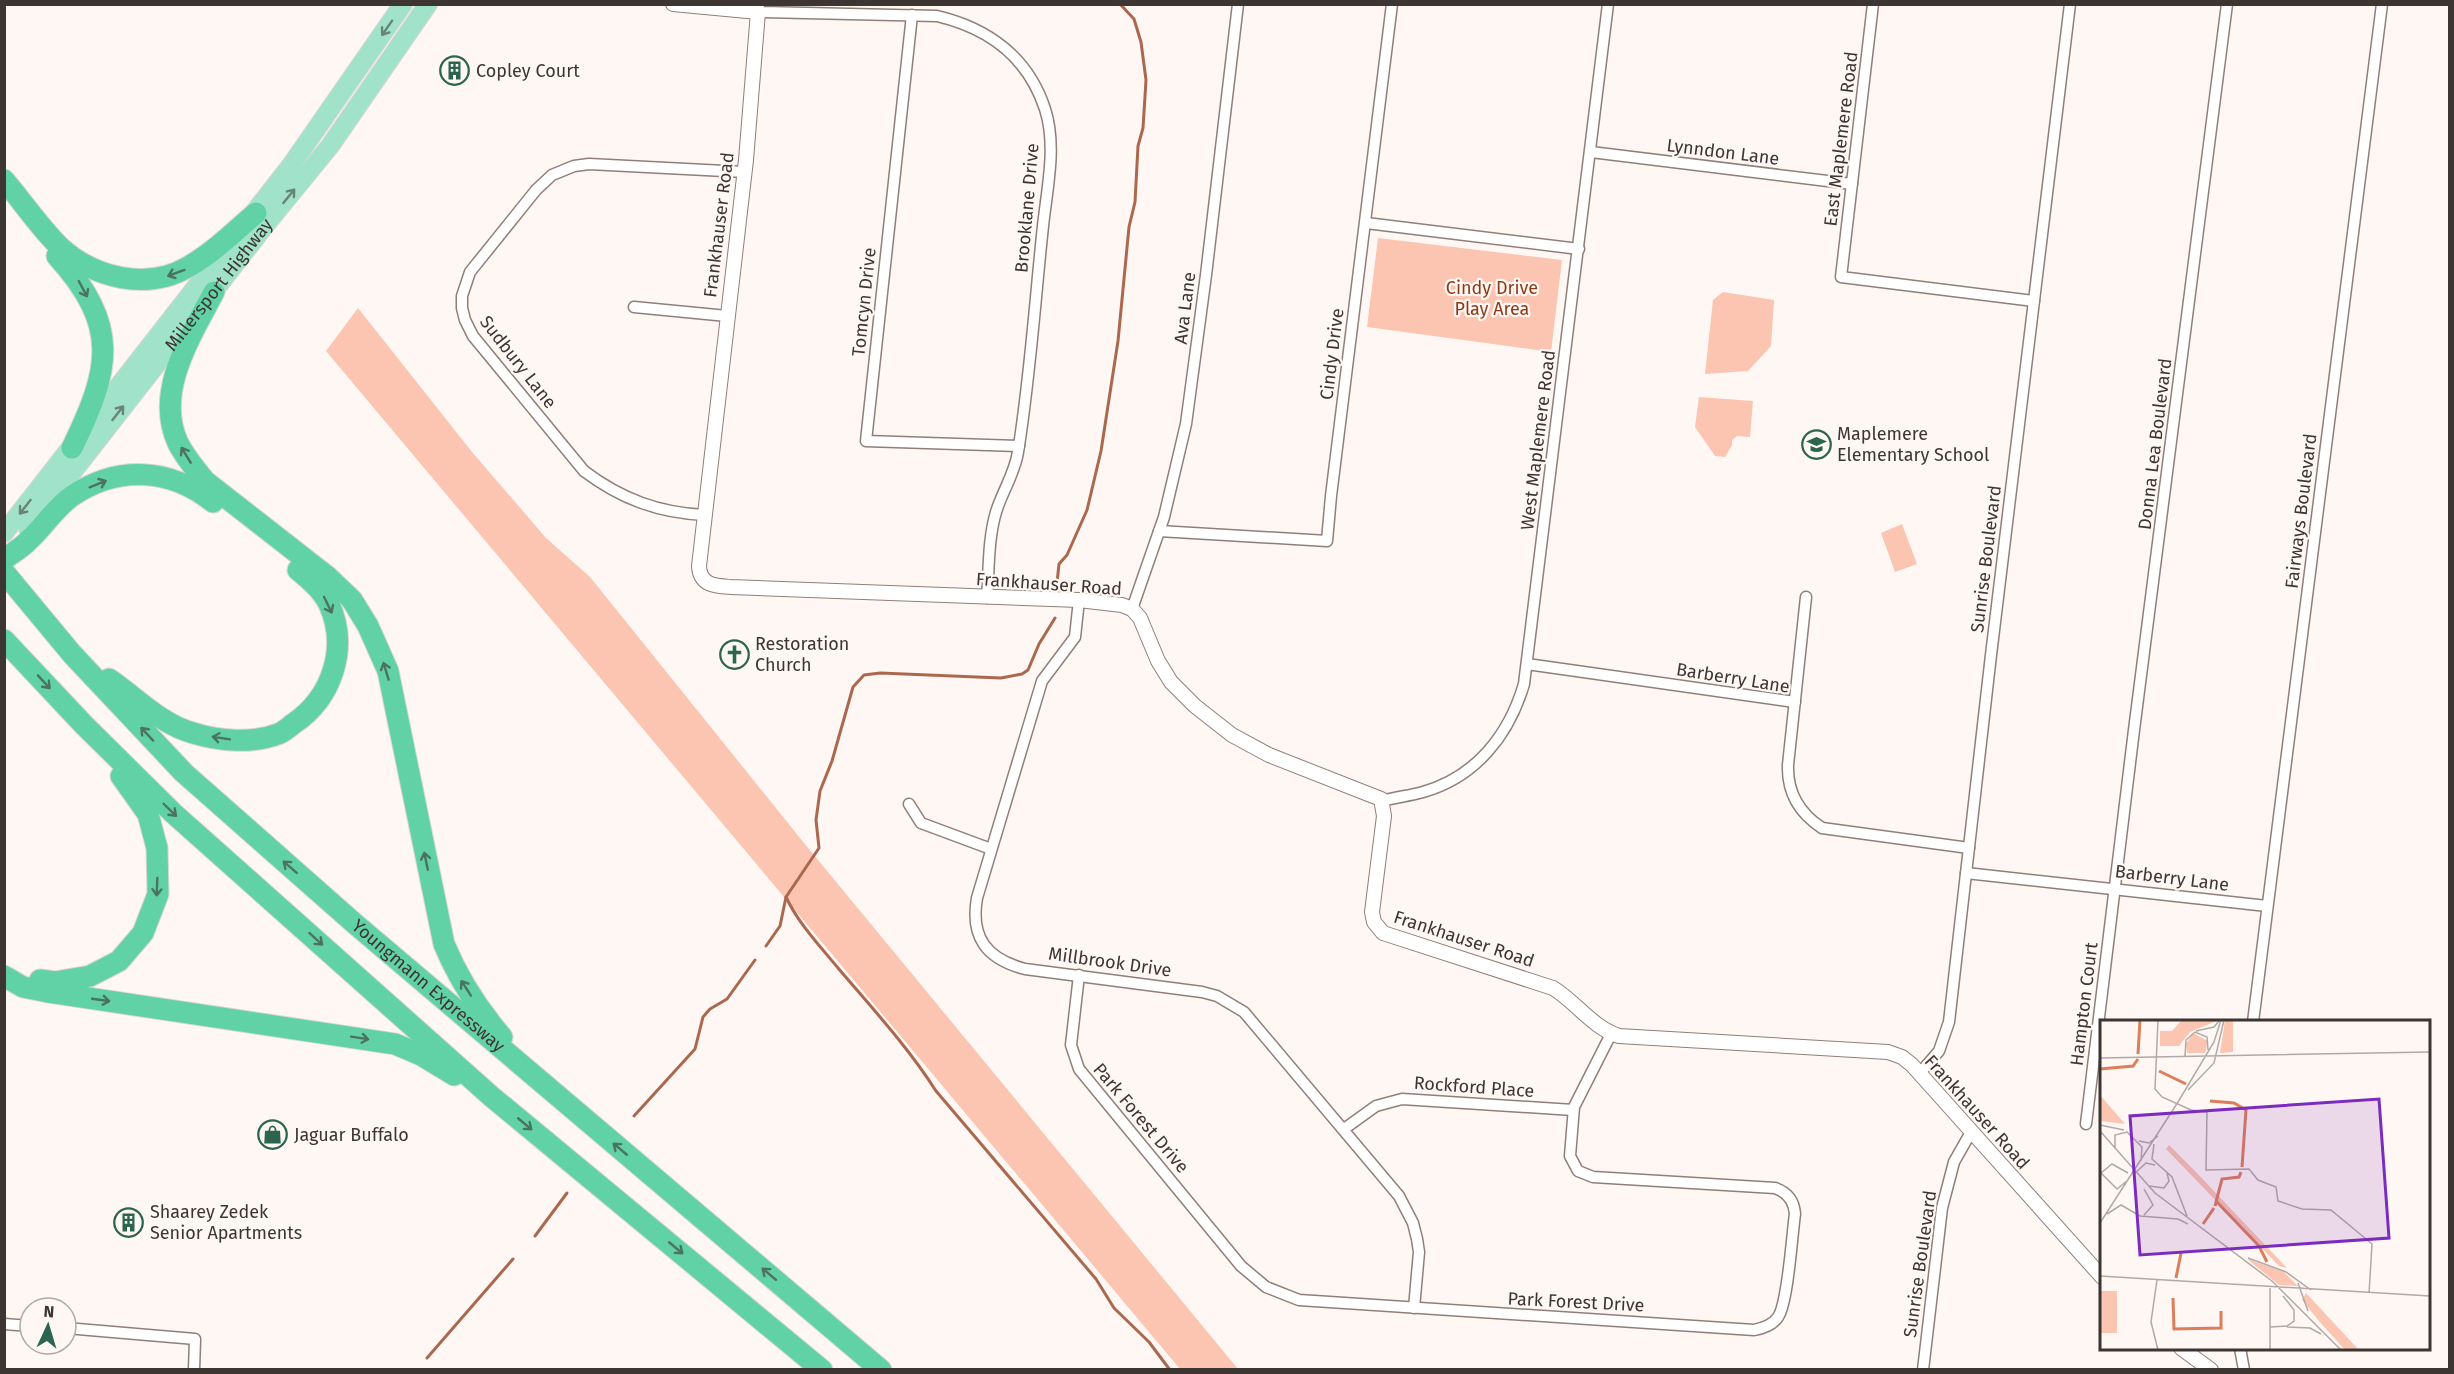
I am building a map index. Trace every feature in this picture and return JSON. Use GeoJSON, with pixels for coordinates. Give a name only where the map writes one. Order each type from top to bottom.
{"type":"FeatureCollection","features":[{"type":"Feature","properties":{"kind":"highway"},"geometry":{"type":"LineString","coordinates":[[4,180],[59,246],[85,265],[100,272],[128,279],[167,276],[186,269],[206,256],[256,213]]}},
{"type":"Feature","properties":{"kind":"highway"},"geometry":{"type":"LineString","coordinates":[[4,197],[80,281],[99,326],[103,343],[99,385],[72,447]]}},
{"type":"Feature","properties":{"kind":"highway"},"geometry":{"type":"LineString","coordinates":[[214,292],[188,341],[174,375],[171,412],[177,441],[205,481],[328,578],[352,600],[368,626],[388,671],[444,944],[454,968],[487,1020],[541,1083]]}},
{"type":"Feature","properties":{"kind":"highway"},"geometry":{"type":"LineString","coordinates":[[4,559],[31,539],[50,515],[72,496],[96,484],[124,475],[151,474],[175,479],[198,489],[291,563],[318,588],[329,603],[339,646],[335,667],[325,692],[307,715],[279,734],[243,741],[193,734],[176,727],[150,711],[119,686],[72,654]]}},
{"type":"Feature","properties":{"kind":"highway","name":"Youngmann Expressway"},"geometry":{"type":"LineString","coordinates":[[4,572],[72,654],[183,773],[541,1083],[881,1370]]}},
{"type":"Feature","properties":{"kind":"highway"},"geometry":{"type":"LineString","coordinates":[[4,640],[84,725],[173,813],[492,1097],[822,1370]]}},
{"type":"Feature","properties":{"kind":"highway"},"geometry":{"type":"LineString","coordinates":[[4,963],[43,981],[69,981],[90,976],[119,961],[143,933],[158,894],[157,848],[148,814],[84,725]]}},
{"type":"Feature","properties":{"kind":"highway"},"geometry":{"type":"LineString","coordinates":[[4,976],[23,987],[48,992],[395,1044],[421,1054],[492,1097]]}},
{"type":"Feature","properties":{"kind":"highway"},"geometry":{"type":"LineString","coordinates":[[814,1312],[893,1370]]}},
{"type":"Feature","properties":{"kind":"main road","name":"Millersport Highway"},"geometry":{"type":"LineString","coordinates":[[4,533],[256,213],[404,4]]}},
{"type":"Feature","properties":{"kind":"main road","name":"Millersport Highway"},"geometry":{"type":"LineString","coordinates":[[4,559],[347,123],[428,4]]}},
{"type":"Feature","properties":{"kind":"street"},"geometry":{"type":"LineString","coordinates":[[673,4],[758,8]]}},
{"type":"Feature","properties":{"kind":"street","name":"Ava Lane"},"geometry":{"type":"LineString","coordinates":[[1132,609],[1159,531],[1180,454],[1193,373],[1238,4]]}},
{"type":"Feature","properties":{"kind":"street","name":"Cindy Drive"},"geometry":{"type":"LineString","coordinates":[[1159,531],[1327,541],[1392,4]]}},
{"type":"Feature","properties":{"kind":"street","name":"West Maplemere Road"},"geometry":{"type":"LineString","coordinates":[[1382,801],[1442,785],[1472,767],[1487,754],[1505,730],[1518,703],[1527,664],[1608,4]]}},
{"type":"Feature","properties":{"kind":"street","name":"East Maplemere Road"},"geometry":{"type":"LineString","coordinates":[[1873,4],[1840,277],[2034,301]]}},
{"type":"Feature","properties":{"kind":"street","name":"Sunrise Boulevard"},"geometry":{"type":"LineString","coordinates":[[1920,1073],[1939,1051],[1949,1022],[2070,4]]}},
{"type":"Feature","properties":{"kind":"street","name":"Donna Lea Boulevard"},"geometry":{"type":"LineString","coordinates":[[2115,888],[2227,4]]}},
{"type":"Feature","properties":{"kind":"street","name":"Fairways Boulevard"},"geometry":{"type":"LineString","coordinates":[[2253,1020],[2382,4]]}},
{"type":"Feature","properties":{"kind":"street","name":"Brooklane Drive"},"geometry":{"type":"LineString","coordinates":[[758,8],[937,16],[959,21],[992,38],[1020,62],[1035,85],[1046,111],[1051,147],[1018,456],[995,515],[991,536],[987,598]]}},
{"type":"Feature","properties":{"kind":"street","name":"Frankhauser Road"},"geometry":{"type":"LineString","coordinates":[[758,8],[744,172],[699,571],[703,580],[713,585],[1079,600],[1122,605],[1132,609],[1140,618],[1166,675],[1213,721],[1232,735],[1269,755],[1373,795],[1382,801],[1384,816],[1372,912],[1374,922],[1391,938],[1553,988],[1565,995],[1611,1034],[1627,1037],[1888,1052],[1902,1057],[1920,1073],[2100,1275]]}},
{"type":"Feature","properties":{"kind":"street","name":"Tomcyn Drive"},"geometry":{"type":"LineString","coordinates":[[912,15],[866,441],[1019,446]]}},
{"type":"Feature","properties":{"kind":"street","name":"Lynndon Lane"},"geometry":{"type":"LineString","coordinates":[[1591,152],[1852,184]]}},
{"type":"Feature","properties":{"kind":"street","name":"Sudbury Lane"},"geometry":{"type":"LineString","coordinates":[[705,515],[661,510],[637,503],[584,471],[473,336],[465,320],[462,296],[470,273],[536,190],[552,175],[563,170],[589,164],[744,172]]}},
{"type":"Feature","properties":{"kind":"street"},"geometry":{"type":"LineString","coordinates":[[1366,223],[1579,249]]}},
{"type":"Feature","properties":{"kind":"street"},"geometry":{"type":"LineString","coordinates":[[634,307],[727,316]]}},
{"type":"Feature","properties":{"kind":"street"},"geometry":{"type":"LineString","coordinates":[[1795,702],[1806,597]]}},
{"type":"Feature","properties":{"kind":"street","name":"Millbrook Drive"},"geometry":{"type":"LineString","coordinates":[[1079,600],[1075,637],[1042,681],[991,849],[975,910],[975,923],[982,942],[990,952],[1009,965],[1202,992],[1231,1003],[1244,1012],[1399,1196],[1413,1223],[1419,1252],[1414,1308]]}},
{"type":"Feature","properties":{"kind":"street","name":"Barberry Lane"},"geometry":{"type":"LineString","coordinates":[[1527,664],[1795,702],[1787,772],[1792,796],[1806,817],[1822,828],[1969,848]]}},
{"type":"Feature","properties":{"kind":"street"},"geometry":{"type":"LineString","coordinates":[[909,804],[921,823],[991,849]]}},
{"type":"Feature","properties":{"kind":"street","name":"Barberry Lane"},"geometry":{"type":"LineString","coordinates":[[1966,873],[2267,906]]}},
{"type":"Feature","properties":{"kind":"street","name":"Hampton Court"},"geometry":{"type":"LineString","coordinates":[[2086,1124],[2115,888]]}},
{"type":"Feature","properties":{"kind":"street","name":"Park Forest Drive"},"geometry":{"type":"LineString","coordinates":[[1079,975],[1071,1045],[1079,1069],[1241,1266],[1266,1287],[1299,1300],[1754,1330],[1764,1328],[1779,1316],[1783,1308],[1795,1214],[1788,1195],[1775,1188],[1586,1175],[1573,1164],[1570,1156],[1573,1110],[1611,1034]]}},
{"type":"Feature","properties":{"kind":"street","name":"Rockford Place"},"geometry":{"type":"LineString","coordinates":[[1344,1130],[1376,1106],[1402,1099],[1573,1110]]}},
{"type":"Feature","properties":{"kind":"street","name":"Sunrise Boulevard"},"geometry":{"type":"LineString","coordinates":[[1923,1370],[1942,1208],[1954,1162],[1971,1132]]}},
{"type":"Feature","properties":{"kind":"street"},"geometry":{"type":"LineString","coordinates":[[78,1329],[195,1339],[194,1370]]}},
{"type":"Feature","properties":{"kind":"street"},"geometry":{"type":"LineString","coordinates":[[2184,1350],[2211,1370]]}},
{"type":"Feature","properties":{"kind":"street"},"geometry":{"type":"LineString","coordinates":[[2240,1350],[2244,1370]]}},
{"type":"Feature","properties":{"kind":"green space","name":"Cindy Drive Play Area"},"geometry":{"type":"Polygon","coordinates":[[[1378,238],[1562,260],[1551,352],[1367,327],[1378,238]]]}},
{"type":"Feature","properties":{"kind":"green space"},"geometry":{"type":"Polygon","coordinates":[[[1723,292],[1774,300],[1771,346],[1748,371],[1705,374],[1713,300],[1723,292]]]}},
{"type":"Feature","properties":{"kind":"green space"},"geometry":{"type":"Polygon","coordinates":[[[358,308],[472,452],[546,538],[590,577],[804,843],[1238,1369],[1180,1369],[326,351],[358,308]]]}},
{"type":"Feature","properties":{"kind":"green space"},"geometry":{"type":"Polygon","coordinates":[[[1699,397],[1753,401],[1750,437],[1737,436],[1732,440],[1732,445],[1725,457],[1715,456],[1695,427],[1699,397]]]}},
{"type":"Feature","properties":{"kind":"green space"},"geometry":{"type":"Polygon","coordinates":[[[1902,524],[1917,564],[1895,572],[1881,533],[1902,524]]]}},
{"type":"Feature","properties":{"kind":"waterway"},"geometry":{"type":"LineString","coordinates":[[1057,583],[1059,564],[1067,555],[1087,510],[1101,451],[1118,341],[1129,227],[1135,202],[1138,146],[1143,128],[1146,80],[1141,42],[1134,19],[1120,4]]}},
{"type":"Feature","properties":{"kind":"waterway"},"geometry":{"type":"LineString","coordinates":[[766,946],[780,926],[786,897],[819,848],[816,820],[820,791],[832,761],[853,687],[864,675],[880,673],[1001,678],[1022,674],[1028,670],[1039,644],[1055,618]]}},
{"type":"Feature","properties":{"kind":"waterway"},"geometry":{"type":"LineString","coordinates":[[786,897],[810,934],[902,1043],[936,1091],[1096,1279],[1114,1308],[1149,1342],[1170,1370]]}},
{"type":"Feature","properties":{"kind":"waterway"},"geometry":{"type":"LineString","coordinates":[[634,1116],[695,1049],[703,1017],[710,1009],[727,999],[755,960]]}},
{"type":"Feature","properties":{"kind":"waterway"},"geometry":{"type":"LineString","coordinates":[[535,1236],[567,1193]]}},
{"type":"Feature","properties":{"kind":"waterway"},"geometry":{"type":"LineString","coordinates":[[427,1358],[513,1259]]}},
{"type":"Feature","properties":{"kind":"place","name":"Copley Court"},"geometry":{"type":"Point","coordinates":[455,71]}},
{"type":"Feature","properties":{"kind":"place","name":"Maplemere Elementary School"},"geometry":{"type":"Point","coordinates":[1816,444]}},
{"type":"Feature","properties":{"kind":"place","name":"Restoration Church"},"geometry":{"type":"Point","coordinates":[734,654]}},
{"type":"Feature","properties":{"kind":"place","name":"Jaguar Buffalo"},"geometry":{"type":"Point","coordinates":[273,1135]}},
{"type":"Feature","properties":{"kind":"place","name":"Shaarey Zedek Senior Apartments"},"geometry":{"type":"Point","coordinates":[129,1222]}}]}
